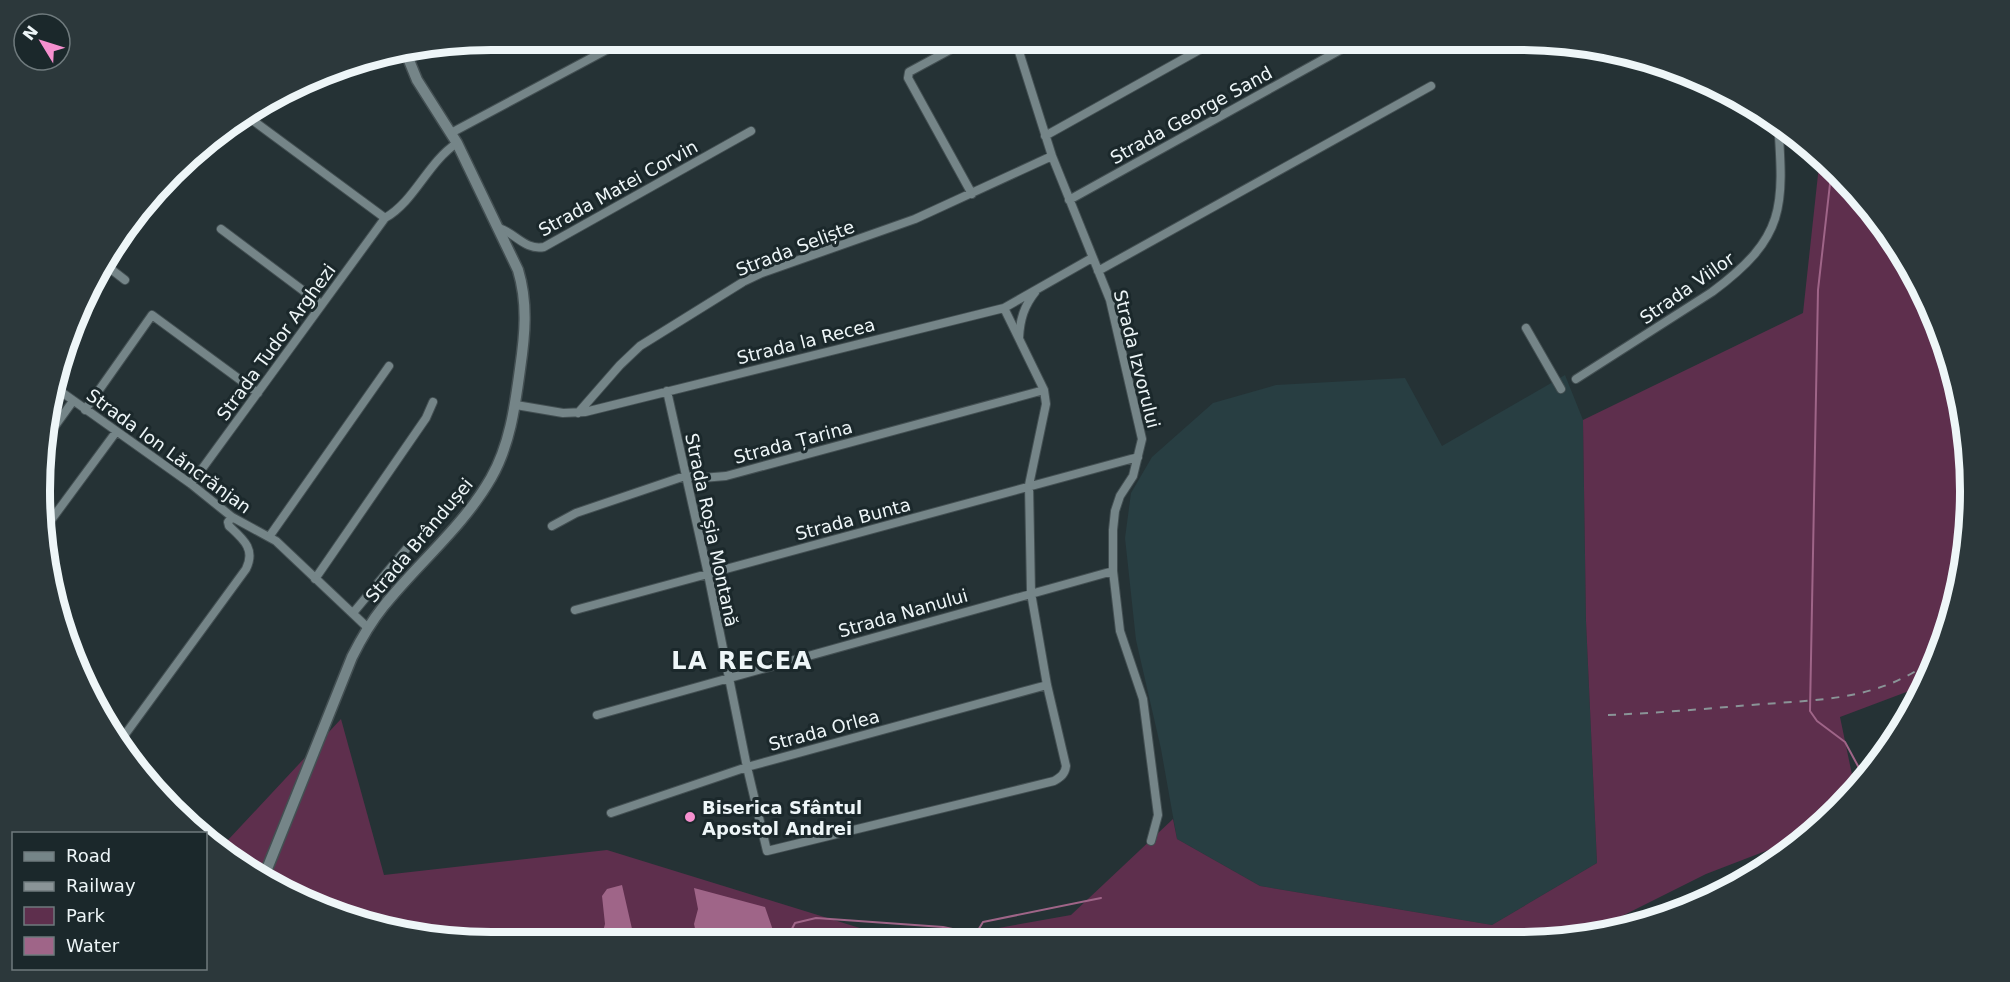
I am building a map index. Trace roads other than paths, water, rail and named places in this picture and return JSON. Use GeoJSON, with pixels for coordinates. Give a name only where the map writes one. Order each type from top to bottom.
{"type":"FeatureCollection","features":[{"type":"Feature","properties":{"kind":"main road","name":"Strada Brândușei"},"geometry":{"type":"LineString","coordinates":[[266,871],[352,657],[383,607],[461,521],[480,496],[502,455],[516,405],[522,357],[525,300],[518,270],[454,138],[417,80],[408,57]]}},
{"type":"Feature","properties":{"kind":"street","name":"Strada Tudor Arghezi"},"geometry":{"type":"LineString","coordinates":[[191,484],[385,218],[398,211],[454,138],[608,50]]}},
{"type":"Feature","properties":{"kind":"street"},"geometry":{"type":"LineString","coordinates":[[950,50],[909,72],[908,78],[972,194]]}},
{"type":"Feature","properties":{"kind":"street","name":"Strada Izvorului"},"geometry":{"type":"LineString","coordinates":[[1018,50],[1052,156],[1110,300],[1142,439],[1133,476],[1120,496],[1115,511],[1113,571],[1120,631],[1143,699],[1158,815],[1151,841]]}},
{"type":"Feature","properties":{"kind":"street"},"geometry":{"type":"LineString","coordinates":[[1045,136],[1199,50]]}},
{"type":"Feature","properties":{"kind":"street","name":"Strada George Sand"},"geometry":{"type":"LineString","coordinates":[[1069,200],[1339,50]]}},
{"type":"Feature","properties":{"kind":"street"},"geometry":{"type":"LineString","coordinates":[[1098,271],[1431,86]]}},
{"type":"Feature","properties":{"kind":"street"},"geometry":{"type":"LineString","coordinates":[[252,120],[385,218]]}},
{"type":"Feature","properties":{"kind":"street","name":"Strada Matei Corvin"},"geometry":{"type":"LineString","coordinates":[[499,228],[529,247],[536,249],[544,247],[751,131]]}},
{"type":"Feature","properties":{"kind":"street","name":"Strada Viilor"},"geometry":{"type":"LineString","coordinates":[[1576,379],[1734,277],[1755,256],[1768,237],[1780,200],[1782,180],[1779,135]]}},
{"type":"Feature","properties":{"kind":"street","name":"Strada Seliște"},"geometry":{"type":"LineString","coordinates":[[578,413],[640,346],[743,282],[762,273],[915,219],[1052,156]]}},
{"type":"Feature","properties":{"kind":"street"},"geometry":{"type":"LineString","coordinates":[[221,229],[321,304]]}},
{"type":"Feature","properties":{"kind":"street","name":"Strada la Recea"},"geometry":{"type":"LineString","coordinates":[[516,405],[563,413],[578,413],[1004,308],[1092,258]]}},
{"type":"Feature","properties":{"kind":"street"},"geometry":{"type":"LineString","coordinates":[[110,268],[125,280]]}},
{"type":"Feature","properties":{"kind":"street"},"geometry":{"type":"LineString","coordinates":[[1019,339],[1023,311],[1039,288]]}},
{"type":"Feature","properties":{"kind":"street"},"geometry":{"type":"LineString","coordinates":[[1004,308],[1044,390],[1046,404],[1029,485],[1031,593],[1047,685]]}},
{"type":"Feature","properties":{"kind":"street"},"geometry":{"type":"LineString","coordinates":[[86,410],[153,315],[258,393]]}},
{"type":"Feature","properties":{"kind":"street"},"geometry":{"type":"LineString","coordinates":[[1526,328],[1562,388]]}},
{"type":"Feature","properties":{"kind":"street"},"geometry":{"type":"LineString","coordinates":[[269,537],[389,366]]}},
{"type":"Feature","properties":{"kind":"street","name":"Strada Țarina"},"geometry":{"type":"LineString","coordinates":[[552,526],[576,513],[685,476],[702,478],[726,476],[1044,390]]}},
{"type":"Feature","properties":{"kind":"street","name":"Strada Roșia Montană"},"geometry":{"type":"LineString","coordinates":[[667,391],[767,851],[1054,781],[1062,776],[1066,771],[1066,766],[1047,685]]}},
{"type":"Feature","properties":{"kind":"street","name":"Strada Ion Lăncrănjan"},"geometry":{"type":"LineString","coordinates":[[61,392],[191,484],[232,517],[284,548],[315,579],[370,626]]}},
{"type":"Feature","properties":{"kind":"street"},"geometry":{"type":"LineString","coordinates":[[54,427],[73,401]]}},
{"type":"Feature","properties":{"kind":"street"},"geometry":{"type":"LineString","coordinates":[[315,579],[426,418],[433,402]]}},
{"type":"Feature","properties":{"kind":"street"},"geometry":{"type":"LineString","coordinates":[[50,522],[116,432]]}},
{"type":"Feature","properties":{"kind":"street","name":"Strada Bunta"},"geometry":{"type":"LineString","coordinates":[[575,610],[1138,457]]}},
{"type":"Feature","properties":{"kind":"street"},"geometry":{"type":"LineString","coordinates":[[124,736],[246,569],[250,560],[249,551],[245,542],[229,526],[228,522],[232,517]]}},
{"type":"Feature","properties":{"kind":"street"},"geometry":{"type":"LineString","coordinates":[[355,614],[413,541]]}},
{"type":"Feature","properties":{"kind":"street","name":"Strada Nanului"},"geometry":{"type":"LineString","coordinates":[[597,715],[1113,571]]}},
{"type":"Feature","properties":{"kind":"street","name":"Strada Orlea"},"geometry":{"type":"LineString","coordinates":[[611,813],[747,767],[1047,685]]}},
{"type":"Feature","properties":{"kind":"water"},"geometry":{"type":"Polygon","coordinates":[[[622,885],[633,932],[603,932],[605,924],[602,896],[607,889],[622,885]]]}},
{"type":"Feature","properties":{"kind":"water"},"geometry":{"type":"Polygon","coordinates":[[[694,888],[765,907],[774,932],[696,932],[694,924],[698,909],[694,888]]]}},
{"type":"Feature","properties":{"kind":"waterway"},"geometry":{"type":"LineString","coordinates":[[1831,179],[1818,290],[1810,711],[1817,721],[1845,742],[1860,771]]}},
{"type":"Feature","properties":{"kind":"waterway"},"geometry":{"type":"LineString","coordinates":[[977,932],[983,922],[1101,898]]}},
{"type":"Feature","properties":{"kind":"waterway"},"geometry":{"type":"LineString","coordinates":[[790,932],[795,923],[816,918],[943,927],[967,932]]}},
{"type":"Feature","properties":{"kind":"railway"},"geometry":{"type":"LineString","coordinates":[[1608,715],[1826,699],[1872,690],[1895,682],[1925,665]]}},
{"type":"Feature","properties":{"kind":"place","name":"Biserica Sfântul Apostol Andrei"},"geometry":{"type":"Point","coordinates":[690,817]}},
{"type":"Feature","properties":{"kind":"district","name":"LA RECEA"},"geometry":{"type":"Point","coordinates":[742,661]}}]}
